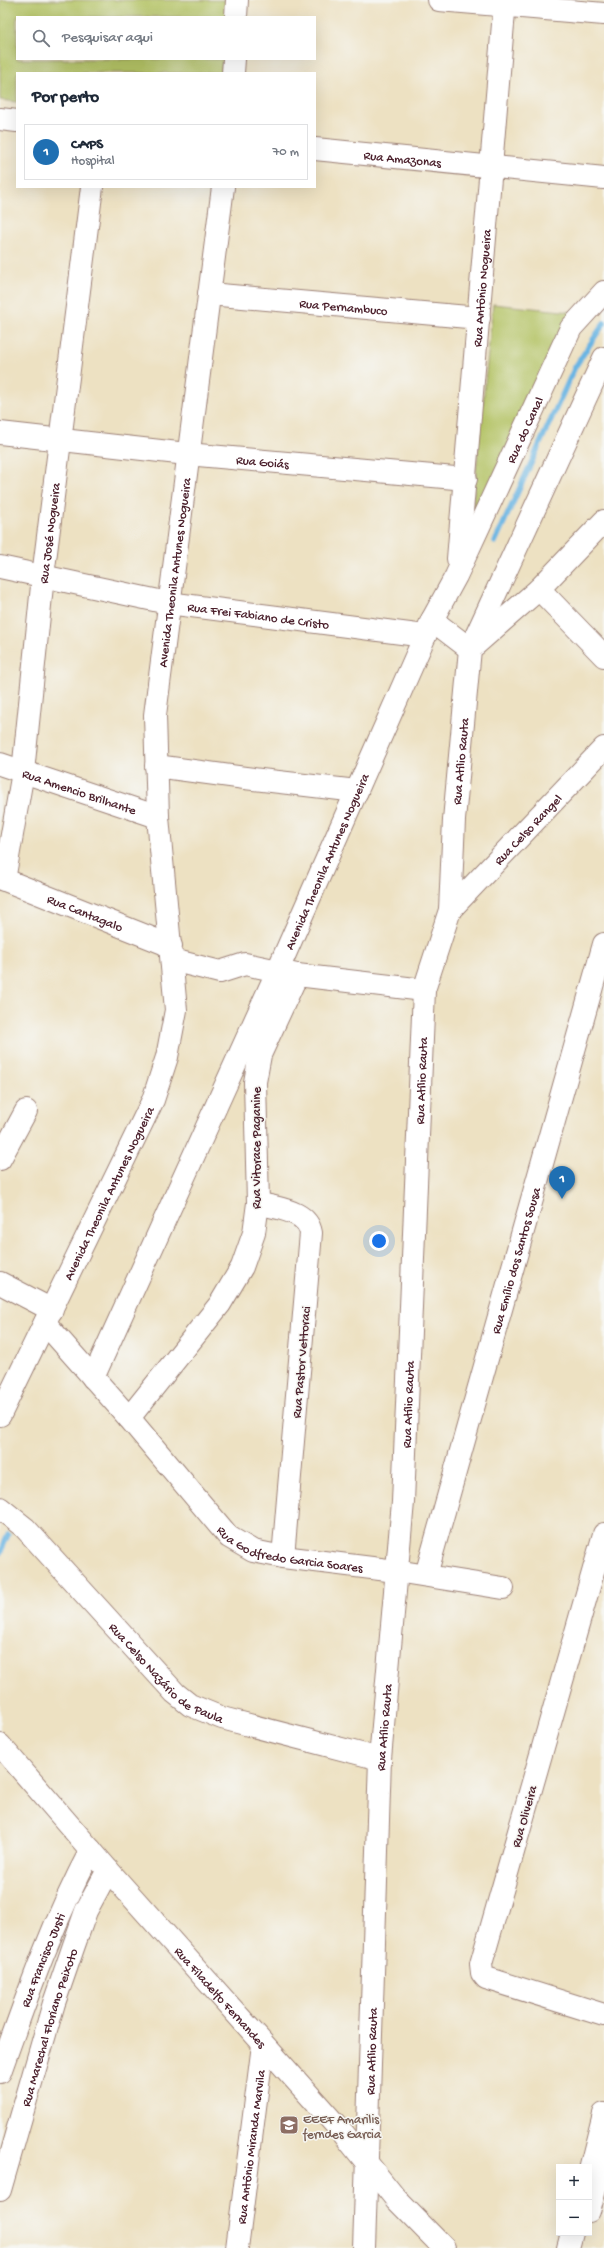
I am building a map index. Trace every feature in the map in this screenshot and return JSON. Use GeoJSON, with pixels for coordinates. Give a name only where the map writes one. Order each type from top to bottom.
{"type":"FeatureCollection","features":[{"type":"Feature","properties":{"kind":"street"},"geometry":{"type":"LineString","coordinates":[[236,16],[237,0]]}},
{"type":"Feature","properties":{"kind":"street"},"geometry":{"type":"LineString","coordinates":[[439,0],[505,2],[604,14]]}},
{"type":"Feature","properties":{"kind":"street","name":"Rua Antônio Nogueira"},"geometry":{"type":"LineString","coordinates":[[456,576],[466,479],[505,2]]}},
{"type":"Feature","properties":{"kind":"street"},"geometry":{"type":"LineString","coordinates":[[233,72],[234,60]]}},
{"type":"Feature","properties":{"kind":"street"},"geometry":{"type":"LineString","coordinates":[[0,119],[16,121]]}},
{"type":"Feature","properties":{"kind":"street","name":"Rua Amazonas"},"geometry":{"type":"LineString","coordinates":[[316,149],[604,178]]}},
{"type":"Feature","properties":{"kind":"street","name":"Rua José Nogueira"},"geometry":{"type":"LineString","coordinates":[[2,879],[23,772],[43,576],[92,188]]}},
{"type":"Feature","properties":{"kind":"street","name":"Avenida Theonila Antunes Nogueira"},"geometry":{"type":"LineString","coordinates":[[0,1415],[153,1100],[167,1057],[176,1010],[158,817],[155,715],[187,454],[223,188]]}},
{"type":"Feature","properties":{"kind":"street","name":"Rua do Canal"},"geometry":{"type":"LineString","coordinates":[[456,576],[571,328],[604,292]]}},
{"type":"Feature","properties":{"kind":"street","name":"Rua Pernambuco"},"geometry":{"type":"LineString","coordinates":[[209,294],[478,318]]}},
{"type":"Feature","properties":{"kind":"street"},"geometry":{"type":"LineString","coordinates":[[470,649],[604,358]]}},
{"type":"Feature","properties":{"kind":"street","name":"Rua Goiás"},"geometry":{"type":"LineString","coordinates":[[0,433],[187,454],[466,479]]}},
{"type":"Feature","properties":{"kind":"street"},"geometry":{"type":"LineString","coordinates":[[470,649],[539,589],[604,521]]}},
{"type":"Feature","properties":{"kind":"street","name":"Rua Frei Fabiano de Cristo"},"geometry":{"type":"LineString","coordinates":[[0,567],[168,603],[428,628]]}},
{"type":"Feature","properties":{"kind":"street","name":"Avenida Theonila Antunes Nogueira"},"geometry":{"type":"LineString","coordinates":[[93,1378],[287,974],[357,791],[428,628],[456,576]]}},
{"type":"Feature","properties":{"kind":"street"},"geometry":{"type":"LineString","coordinates":[[539,589],[604,656]]}},
{"type":"Feature","properties":{"kind":"street"},"geometry":{"type":"LineString","coordinates":[[428,628],[470,649]]}},
{"type":"Feature","properties":{"kind":"street","name":"Rua Atílio Rauta"},"geometry":{"type":"LineString","coordinates":[[364,2248],[380,1759],[403,1502],[424,990],[450,910],[454,820],[470,649]]}},
{"type":"Feature","properties":{"kind":"street","name":"Rua Celso Rangel"},"geometry":{"type":"LineString","coordinates":[[450,910],[604,748]]}},
{"type":"Feature","properties":{"kind":"street","name":"Rua Amencio Brilhante"},"geometry":{"type":"LineString","coordinates":[[0,764],[158,817]]}},
{"type":"Feature","properties":{"kind":"street"},"geometry":{"type":"LineString","coordinates":[[156,766],[357,791]]}},
{"type":"Feature","properties":{"kind":"street","name":"Rua Cantagalo"},"geometry":{"type":"LineString","coordinates":[[2,879],[171,953]]}},
{"type":"Feature","properties":{"kind":"street","name":"Rua Emílio dos Santos Sousa"},"geometry":{"type":"LineString","coordinates":[[426,1575],[604,944]]}},
{"type":"Feature","properties":{"kind":"street"},"geometry":{"type":"LineString","coordinates":[[171,953],[220,972],[245,964],[287,974],[424,990]]}},
{"type":"Feature","properties":{"kind":"street","name":"Rua Vitorace Paganine"},"geometry":{"type":"LineString","coordinates":[[129,1418],[220,1304],[244,1261],[254,1233],[258,1203],[255,1082],[260,1055],[287,974]]}},
{"type":"Feature","properties":{"kind":"street"},"geometry":{"type":"LineString","coordinates":[[0,1159],[26,1111]]}},
{"type":"Feature","properties":{"kind":"street","name":"Rua Pastor Vettoraci"},"geometry":{"type":"LineString","coordinates":[[258,1203],[298,1214],[305,1218],[310,1225],[311,1234],[283,1557]]}},
{"type":"Feature","properties":{"kind":"street"},"geometry":{"type":"LineString","coordinates":[[0,1283],[48,1317]]}},
{"type":"Feature","properties":{"kind":"street","name":"Rua Godfredo Garcia Soares"},"geometry":{"type":"LineString","coordinates":[[48,1317],[93,1378],[129,1418],[229,1537],[253,1551],[283,1557],[426,1575],[503,1588]]}},
{"type":"Feature","properties":{"kind":"street","name":"Rua Celso Nazário de Paula"},"geometry":{"type":"LineString","coordinates":[[0,1508],[24,1528],[175,1693],[190,1706],[222,1718],[380,1759]]}},
{"type":"Feature","properties":{"kind":"street","name":"Rua Oliveira"},"geometry":{"type":"LineString","coordinates":[[604,1534],[481,1964],[482,1973],[486,1978],[604,2015]]}},
{"type":"Feature","properties":{"kind":"street","name":"Rua Filadelfo Fernandes"},"geometry":{"type":"LineString","coordinates":[[0,1744],[108,1870],[343,2133],[396,2199],[444,2248]]}},
{"type":"Feature","properties":{"kind":"street","name":"Rua Francisco Justi"},"geometry":{"type":"LineString","coordinates":[[0,2072],[50,1933],[91,1850]]}},
{"type":"Feature","properties":{"kind":"street","name":"Rua Marechal Floriano Peixoto"},"geometry":{"type":"LineString","coordinates":[[0,2190],[54,2003],[86,1911],[108,1870]]}},
{"type":"Feature","properties":{"kind":"street","name":"Rua Antônio Miranda Marvila"},"geometry":{"type":"LineString","coordinates":[[237,2248],[263,2045]]}},
{"type":"Feature","properties":{"kind":"street"},"geometry":{"type":"LineString","coordinates":[[591,2164],[604,2114]]}},
{"type":"Feature","properties":{"kind":"street"},"geometry":{"type":"LineString","coordinates":[[592,2200],[604,2154]]}},
{"type":"Feature","properties":{"kind":"street"},"geometry":{"type":"LineString","coordinates":[[568,2248],[571,2236]]}},
{"type":"Feature","properties":{"kind":"street"},"geometry":{"type":"LineString","coordinates":[[579,2248],[582,2236]]}},
{"type":"Feature","properties":{"kind":"green space"},"geometry":{"type":"Polygon","coordinates":[[[0,0],[237,0],[236,16],[16,16],[16,60],[234,60],[233,72],[16,72],[16,102],[0,100],[0,0]]]}},
{"type":"Feature","properties":{"kind":"green space"},"geometry":{"type":"Polygon","coordinates":[[[493,304],[572,312],[470,530],[493,304]]]}},
{"type":"Feature","properties":{"kind":"waterway"},"geometry":{"type":"LineString","coordinates":[[495,542],[575,367],[604,323]]}},
{"type":"Feature","properties":{"kind":"waterway"},"geometry":{"type":"LineString","coordinates":[[0,1553],[8,1535]]}},
{"type":"Feature","properties":{"kind":"place","name":"CAPS"},"geometry":{"type":"Point","coordinates":[562,1199]}},
{"type":"Feature","properties":{"kind":"place","name":"EEEF Amarilis ferndes Garcia"},"geometry":{"type":"Point","coordinates":[289,2125]}}]}
